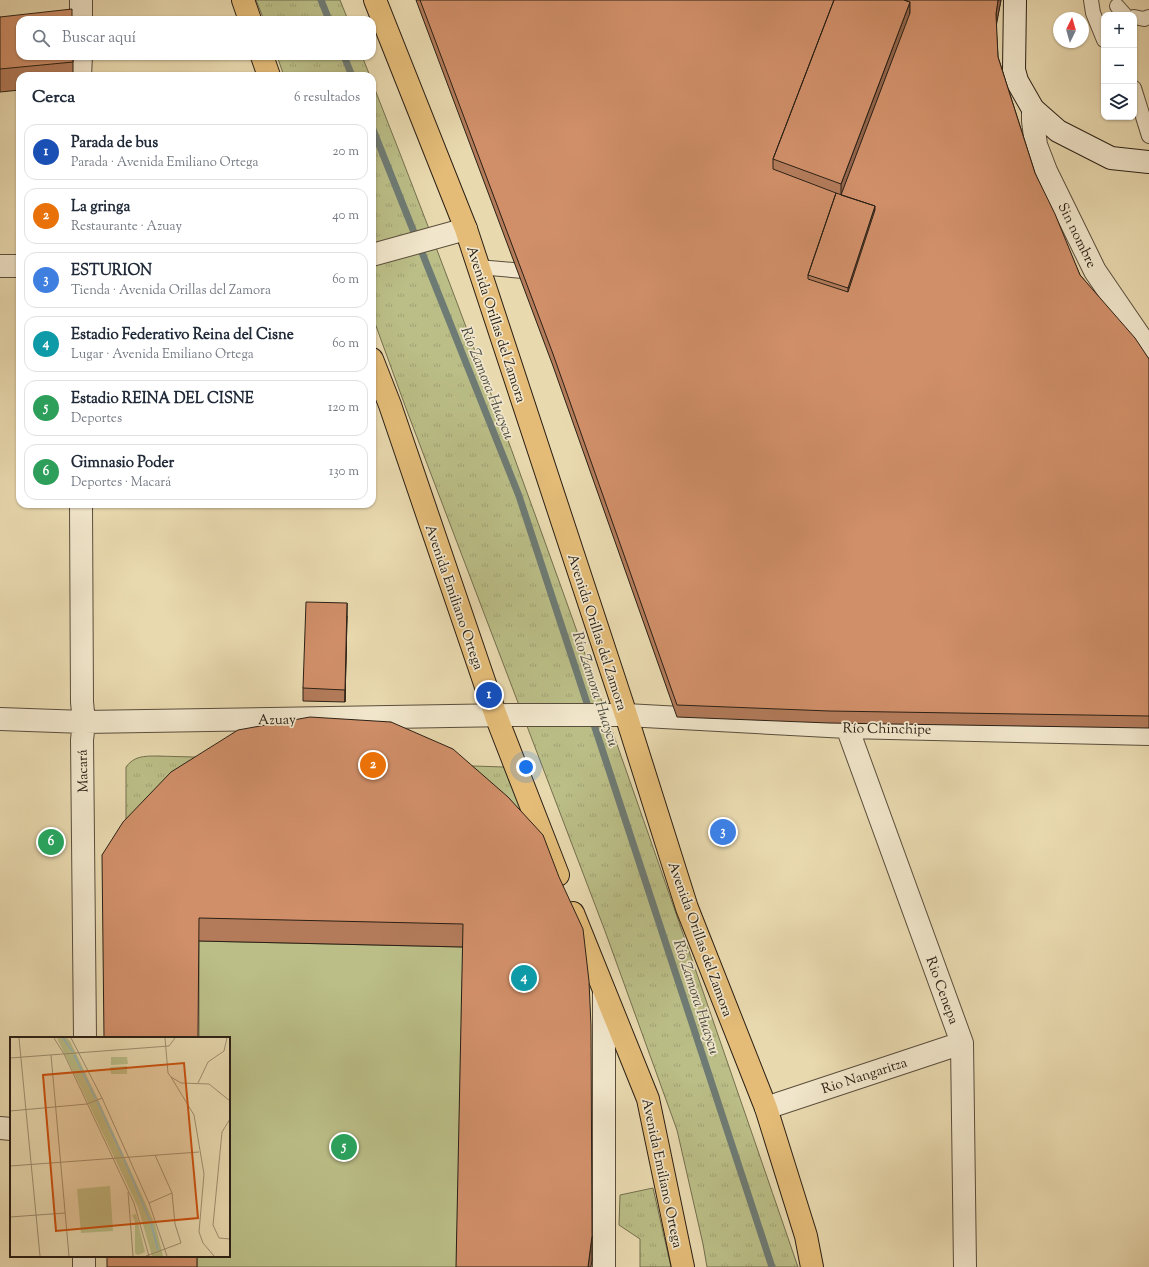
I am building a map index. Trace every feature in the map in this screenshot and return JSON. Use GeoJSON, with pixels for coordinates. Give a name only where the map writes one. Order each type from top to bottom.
{"type":"FeatureCollection","features":[{"type":"Feature","properties":{"kind":"main road"},"geometry":{"type":"LineString","coordinates":[[243,0],[249,16]]}},
{"type":"Feature","properties":{"kind":"main road","name":"Avenida Orillas del Zamora"},"geometry":{"type":"LineString","coordinates":[[374,0],[456,231],[478,268],[626,715],[687,908],[766,1108],[806,1236],[812,1267]]}},
{"type":"Feature","properties":{"kind":"main road"},"geometry":{"type":"LineString","coordinates":[[264,60],[268,72]]}},
{"type":"Feature","properties":{"kind":"main road","name":"Avenida Emiliano Ortega"},"geometry":{"type":"LineString","coordinates":[[376,369],[604,991],[648,1099],[683,1267]]}},
{"type":"Feature","properties":{"kind":"street"},"geometry":{"type":"LineString","coordinates":[[81,0],[81,16]]}},
{"type":"Feature","properties":{"kind":"street"},"geometry":{"type":"LineString","coordinates":[[1015,0],[1014,70],[1017,82],[1033,109],[1058,131],[1111,158],[1149,162]]}},
{"type":"Feature","properties":{"kind":"street"},"geometry":{"type":"LineString","coordinates":[[80,60],[80,72]]}},
{"type":"Feature","properties":{"kind":"street","name":"Sin nombre"},"geometry":{"type":"LineString","coordinates":[[1033,109],[1036,145],[1046,171],[1095,271],[1149,350]]}},
{"type":"Feature","properties":{"kind":"street"},"geometry":{"type":"LineString","coordinates":[[376,253],[456,231]]}},
{"type":"Feature","properties":{"kind":"street"},"geometry":{"type":"LineString","coordinates":[[0,266],[16,266]]}},
{"type":"Feature","properties":{"kind":"street","name":"Macará"},"geometry":{"type":"LineString","coordinates":[[80,508],[82,702],[84,722],[82,740],[85,1037]]}},
{"type":"Feature","properties":{"kind":"street","name":"Azuay"},"geometry":{"type":"LineString","coordinates":[[0,719],[64,720],[84,722],[504,715],[626,715]]}},
{"type":"Feature","properties":{"kind":"street","name":"Río Chinchipe"},"geometry":{"type":"LineString","coordinates":[[626,715],[847,727],[1149,734]]}},
{"type":"Feature","properties":{"kind":"street","name":"Rio Cenepa"},"geometry":{"type":"LineString","coordinates":[[847,727],[962,1043],[965,1267]]}},
{"type":"Feature","properties":{"kind":"street","name":"Avenida Emiliano Ortega"},"geometry":{"type":"LineString","coordinates":[[604,991],[604,1267]]}},
{"type":"Feature","properties":{"kind":"street","name":"Rio Nangaritza"},"geometry":{"type":"LineString","coordinates":[[766,1108],[962,1043]]}},
{"type":"Feature","properties":{"kind":"street"},"geometry":{"type":"LineString","coordinates":[[0,1128],[10,1129]]}},
{"type":"Feature","properties":{"kind":"lane"},"geometry":{"type":"LineString","coordinates":[[1091,0],[1093,13],[1101,33]]}},
{"type":"Feature","properties":{"kind":"lane"},"geometry":{"type":"LineString","coordinates":[[1137,18],[1144,19],[1149,17]]}},
{"type":"Feature","properties":{"kind":"lane"},"geometry":{"type":"LineString","coordinates":[[1137,98],[1149,136]]}},
{"type":"Feature","properties":{"kind":"lane"},"geometry":{"type":"LineString","coordinates":[[478,268],[548,273]]}},
{"type":"Feature","properties":{"kind":"green space"},"geometry":{"type":"Polygon","coordinates":[[[256,0],[340,0],[346,16],[262,16],[256,0]]]}},
{"type":"Feature","properties":{"kind":"green space"},"geometry":{"type":"Polygon","coordinates":[[[278,60],[364,60],[368,72],[283,72],[278,60]]]}},
{"type":"Feature","properties":{"kind":"green space"},"geometry":{"type":"Polygon","coordinates":[[[376,92],[429,229],[538,524],[644,820],[798,1267],[707,1267],[677,1130],[605,931],[376,326],[376,92]]]}},
{"type":"Feature","properties":{"kind":"green space"},"geometry":{"type":"Polygon","coordinates":[[[157,756],[229,758],[126,834],[126,767],[129,763],[136,759],[157,756]]]}},
{"type":"Feature","properties":{"kind":"green space"},"geometry":{"type":"Polygon","coordinates":[[[443,765],[504,767],[537,822],[443,765]]]}},
{"type":"Feature","properties":{"kind":"green space"},"geometry":{"type":"Polygon","coordinates":[[[199,941],[463,947],[457,1267],[197,1267],[197,1257],[230,1257],[230,1037],[199,1037],[199,941]]]}},
{"type":"Feature","properties":{"kind":"green space"},"geometry":{"type":"Polygon","coordinates":[[[653,1188],[671,1267],[640,1267],[640,1239],[619,1225],[620,1195],[653,1188]]]}},
{"type":"Feature","properties":{"kind":"building"},"geometry":{"type":"Polygon","coordinates":[[[420,0],[834,0],[773,159],[773,169],[836,193],[808,275],[808,279],[848,292],[875,206],[841,195],[910,13],[910,2],[904,0],[998,0],[996,14],[998,57],[1035,173],[1055,214],[1080,275],[1135,338],[1149,359],[1149,716],[829,711],[677,705],[553,354],[420,0]]]}},
{"type":"Feature","properties":{"kind":"building"},"geometry":{"type":"Polygon","coordinates":[[[834,0],[904,0],[910,2],[841,184],[773,159],[834,0]]]}},
{"type":"Feature","properties":{"kind":"building"},"geometry":{"type":"Polygon","coordinates":[[[72,9],[72,16],[16,16],[16,60],[73,60],[73,62],[0,69],[0,17],[72,9]]]}},
{"type":"Feature","properties":{"kind":"building"},"geometry":{"type":"Polygon","coordinates":[[[836,193],[875,206],[848,288],[808,275],[836,193]]]}},
{"type":"Feature","properties":{"kind":"building"},"geometry":{"type":"Polygon","coordinates":[[[306,602],[347,603],[345,690],[303,688],[306,602]]]}},
{"type":"Feature","properties":{"kind":"building"},"geometry":{"type":"Polygon","coordinates":[[[310,717],[391,722],[453,749],[508,797],[543,835],[559,877],[583,929],[589,981],[591,1026],[592,1236],[588,1267],[456,1267],[463,924],[199,918],[198,1037],[104,1037],[102,855],[123,822],[171,772],[238,730],[310,717]]]}},
{"type":"Feature","properties":{"kind":"building"},"geometry":{"type":"Polygon","coordinates":[[[107,1257],[197,1257],[197,1267],[107,1267],[107,1257]]]}},
{"type":"Feature","properties":{"kind":"waterway","name":"Río Zamora Huaycu"},"geometry":{"type":"LineString","coordinates":[[321,0],[327,16]]}},
{"type":"Feature","properties":{"kind":"waterway","name":"Río Zamora Huaycu"},"geometry":{"type":"LineString","coordinates":[[346,60],[350,72]]}},
{"type":"Feature","properties":{"kind":"waterway","name":"Río Zamora Huaycu"},"geometry":{"type":"LineString","coordinates":[[376,137],[519,496],[772,1267]]}},
{"type":"Feature","properties":{"kind":"place","name":"Parada de bus"},"geometry":{"type":"Point","coordinates":[489,695]}},
{"type":"Feature","properties":{"kind":"place","name":"La gringa"},"geometry":{"type":"Point","coordinates":[373,765]}},
{"type":"Feature","properties":{"kind":"place","name":"ESTURION"},"geometry":{"type":"Point","coordinates":[723,832]}},
{"type":"Feature","properties":{"kind":"place","name":"Gimnasio Poder"},"geometry":{"type":"Point","coordinates":[51,842]}},
{"type":"Feature","properties":{"kind":"place","name":"Estadio Federativo Reina del Cisne"},"geometry":{"type":"Point","coordinates":[524,978]}},
{"type":"Feature","properties":{"kind":"place","name":"Estadio REINA DEL CISNE"},"geometry":{"type":"Point","coordinates":[344,1147]}}]}
